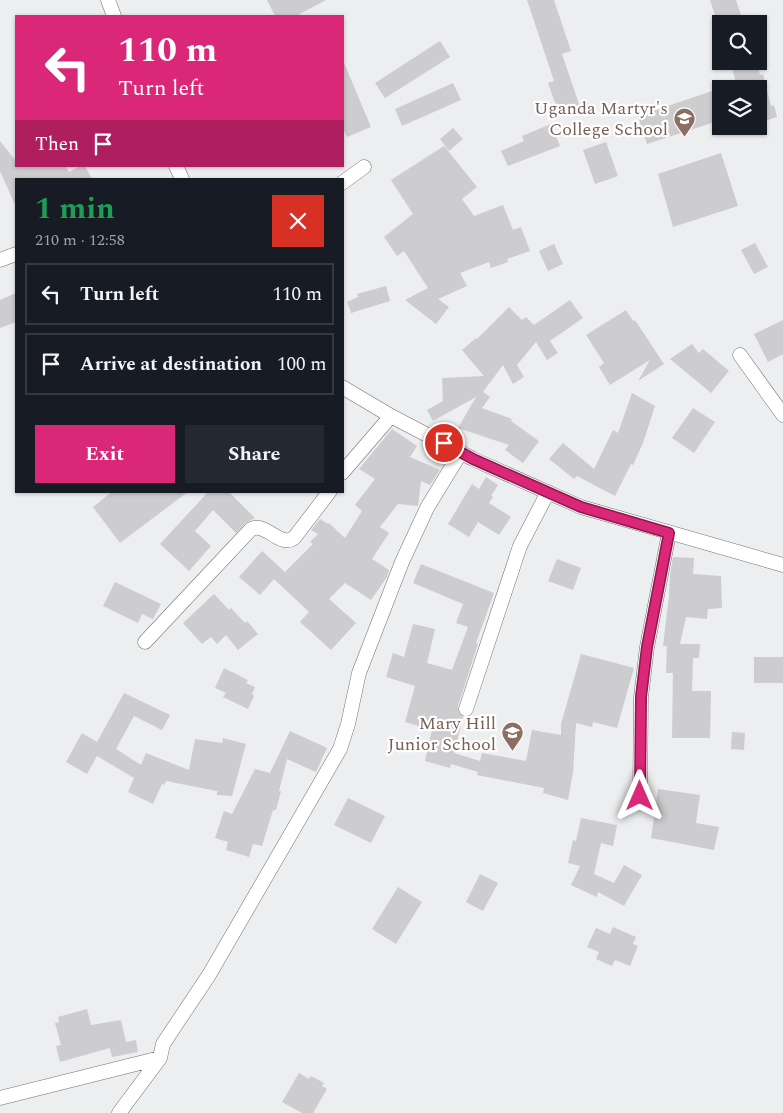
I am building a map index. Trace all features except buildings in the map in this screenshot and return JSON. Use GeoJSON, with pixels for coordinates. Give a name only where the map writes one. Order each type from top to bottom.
{"type":"FeatureCollection","features":[{"type":"Feature","properties":{"kind":"street"},"geometry":{"type":"LineString","coordinates":[[108,0],[114,15]]}},
{"type":"Feature","properties":{"kind":"street"},"geometry":{"type":"LineString","coordinates":[[344,182],[364,167]]}},
{"type":"Feature","properties":{"kind":"street"},"geometry":{"type":"LineString","coordinates":[[0,260],[15,254]]}},
{"type":"Feature","properties":{"kind":"street"},"geometry":{"type":"LineString","coordinates":[[740,356],[783,416]]}},
{"type":"Feature","properties":{"kind":"street"},"geometry":{"type":"LineString","coordinates":[[344,388],[391,416],[460,452],[581,507],[783,565]]}},
{"type":"Feature","properties":{"kind":"street"},"geometry":{"type":"LineString","coordinates":[[344,471],[391,416]]}},
{"type":"Feature","properties":{"kind":"street"},"geometry":{"type":"LineString","coordinates":[[119,1113],[160,1058],[163,1044],[209,975],[340,749],[348,724],[359,673],[402,562],[427,508],[460,452]]}},
{"type":"Feature","properties":{"kind":"street"},"geometry":{"type":"LineString","coordinates":[[466,709],[520,546],[548,492]]}},
{"type":"Feature","properties":{"kind":"street"},"geometry":{"type":"LineString","coordinates":[[145,642],[251,529],[260,527],[286,541],[291,540],[328,493]]}},
{"type":"Feature","properties":{"kind":"street"},"geometry":{"type":"LineString","coordinates":[[640,796],[641,697],[647,647],[669,533]]}},
{"type":"Feature","properties":{"kind":"street"},"geometry":{"type":"LineString","coordinates":[[0,1098],[160,1058]]}},
{"type":"Feature","properties":{"kind":"place","name":"Uganda Martyr's College School"},"geometry":{"type":"Point","coordinates":[684,137]}},
{"type":"Feature","properties":{"kind":"place","name":"Mary Hill Junior School"},"geometry":{"type":"Point","coordinates":[512,752]}},
{"type":"Feature","properties":{"kind":"route"},"geometry":{"type":"LineString","coordinates":[[444,443],[473,459],[581,507],[669,533],[647,647],[641,697],[640,796]]}}]}
